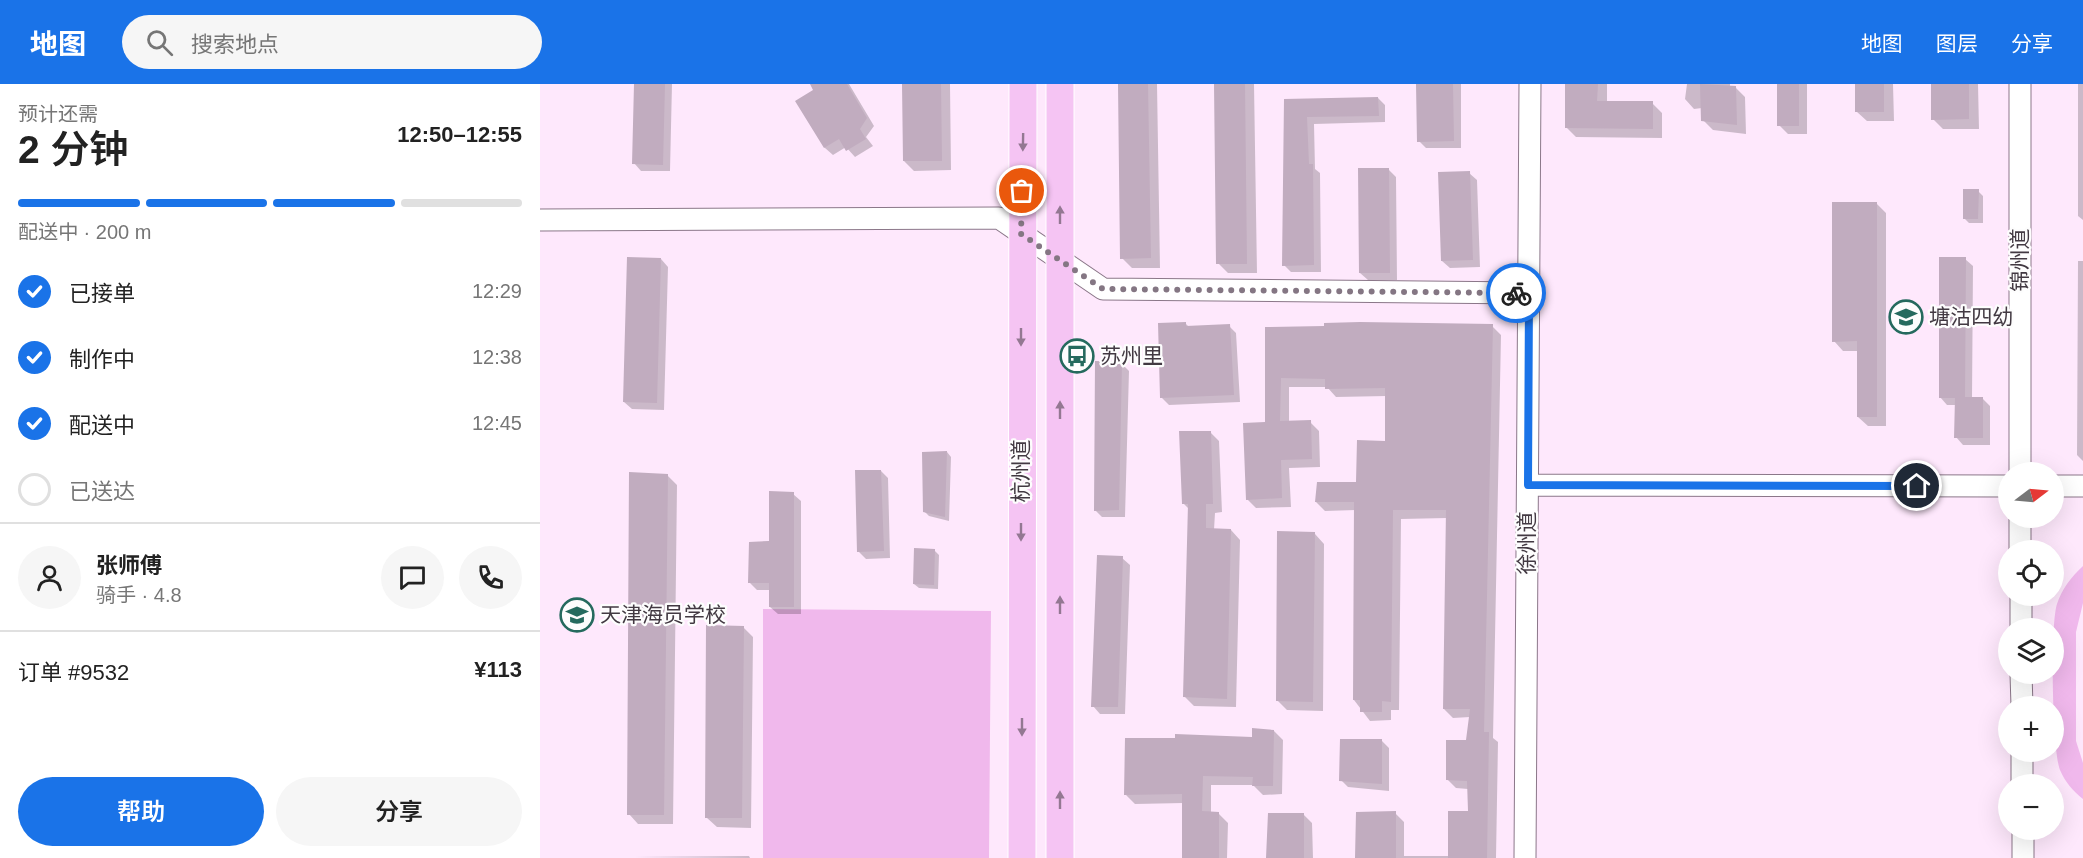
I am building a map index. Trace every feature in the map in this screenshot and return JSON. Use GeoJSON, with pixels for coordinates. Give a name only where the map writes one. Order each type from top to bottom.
{"type":"FeatureCollection","features":[{"type":"Feature","properties":{"kind":"main road","name":"杭州道"},"geometry":{"type":"LineString","coordinates":[[1022,858],[1021,234],[1023,84]]}},
{"type":"Feature","properties":{"kind":"main road","name":"杭州道"},"geometry":{"type":"LineString","coordinates":[[1060,84],[1060,858]]}},
{"type":"Feature","properties":{"kind":"street","name":"徐州道"},"geometry":{"type":"LineString","coordinates":[[1525,858],[1530,84]]}},
{"type":"Feature","properties":{"kind":"street","name":"锦州道"},"geometry":{"type":"LineString","coordinates":[[2020,84],[2020,462]]}},
{"type":"Feature","properties":{"kind":"street"},"geometry":{"type":"LineString","coordinates":[[540,220],[999,218],[1103,289],[1529,293]]}},
{"type":"Feature","properties":{"kind":"street"},"geometry":{"type":"LineString","coordinates":[[1528,485],[1998,486]]}},
{"type":"Feature","properties":{"kind":"street"},"geometry":{"type":"LineString","coordinates":[[2064,486],[2083,486]]}},
{"type":"Feature","properties":{"kind":"street"},"geometry":{"type":"LineString","coordinates":[[2023,840],[2023,858]]}},
{"type":"Feature","properties":{"kind":"shaded area"},"geometry":{"type":"Polygon","coordinates":[[[2083,566],[2083,603],[2076,632],[2076,741],[2083,763],[2083,799],[2064,778],[2060,770],[2058,762],[2064,762],[2064,696],[2054,696],[2053,684],[2064,684],[2064,618],[2055,618],[2057,606],[2064,606],[2064,588],[2083,566]]]}},
{"type":"Feature","properties":{"kind":"shaded area"},"geometry":{"type":"Polygon","coordinates":[[[763,609],[991,611],[989,858],[763,858],[763,609]]]}},
{"type":"Feature","properties":{"kind":"building"},"geometry":{"type":"Polygon","coordinates":[[[634,84],[665,84],[663,165],[632,164],[634,84]]]}},
{"type":"Feature","properties":{"kind":"building"},"geometry":{"type":"Polygon","coordinates":[[[810,84],[847,84],[867,118],[860,129],[866,139],[846,151],[839,139],[824,148],[795,101],[813,90],[810,84]]]}},
{"type":"Feature","properties":{"kind":"building"},"geometry":{"type":"Polygon","coordinates":[[[902,84],[941,84],[942,161],[903,161],[902,84]]]}},
{"type":"Feature","properties":{"kind":"building"},"geometry":{"type":"Polygon","coordinates":[[[1118,84],[1148,84],[1151,258],[1120,259],[1118,84]]]}},
{"type":"Feature","properties":{"kind":"building"},"geometry":{"type":"Polygon","coordinates":[[[1214,84],[1245,84],[1247,264],[1216,264],[1214,84]]]}},
{"type":"Feature","properties":{"kind":"building"},"geometry":{"type":"Polygon","coordinates":[[[1416,84],[1453,84],[1454,141],[1417,142],[1416,84]]]}},
{"type":"Feature","properties":{"kind":"building"},"geometry":{"type":"Polygon","coordinates":[[[1565,84],[1598,84],[1597,101],[1653,101],[1653,129],[1565,128],[1565,84]]]}},
{"type":"Feature","properties":{"kind":"building"},"geometry":{"type":"Polygon","coordinates":[[[1700,84],[1736,86],[1737,125],[1701,121],[1700,84]]]}},
{"type":"Feature","properties":{"kind":"building"},"geometry":{"type":"Polygon","coordinates":[[[1777,84],[1799,84],[1799,126],[1777,126],[1777,84]]]}},
{"type":"Feature","properties":{"kind":"building"},"geometry":{"type":"Polygon","coordinates":[[[1855,84],[1884,84],[1884,112],[1855,112],[1855,84]]]}},
{"type":"Feature","properties":{"kind":"building"},"geometry":{"type":"Polygon","coordinates":[[[1931,84],[1969,84],[1969,119],[1931,120],[1931,84]]]}},
{"type":"Feature","properties":{"kind":"building"},"geometry":{"type":"Polygon","coordinates":[[[1378,97],[1379,116],[1307,117],[1309,164],[1313,164],[1314,265],[1282,266],[1284,99],[1378,97]]]}},
{"type":"Feature","properties":{"kind":"building"},"geometry":{"type":"Polygon","coordinates":[[[1358,168],[1389,168],[1390,273],[1359,273],[1358,168]]]}},
{"type":"Feature","properties":{"kind":"building"},"geometry":{"type":"Polygon","coordinates":[[[1470,171],[1473,260],[1441,261],[1438,172],[1470,171]]]}},
{"type":"Feature","properties":{"kind":"building"},"geometry":{"type":"Polygon","coordinates":[[[1963,189],[1979,189],[1978,219],[1963,219],[1963,189]]]}},
{"type":"Feature","properties":{"kind":"building"},"geometry":{"type":"Polygon","coordinates":[[[1832,202],[1877,202],[1877,417],[1857,417],[1857,341],[1832,342],[1832,202]]]}},
{"type":"Feature","properties":{"kind":"building"},"geometry":{"type":"Polygon","coordinates":[[[627,257],[661,258],[657,403],[623,402],[627,257]]]}},
{"type":"Feature","properties":{"kind":"building"},"geometry":{"type":"Polygon","coordinates":[[[1939,257],[1966,257],[1965,397],[1983,397],[1983,438],[1954,438],[1955,398],[1939,398],[1939,257]]]}},
{"type":"Feature","properties":{"kind":"building"},"geometry":{"type":"Polygon","coordinates":[[[1186,322],[1186,326],[1230,324],[1234,395],[1160,398],[1158,323],[1186,322]]]}},
{"type":"Feature","properties":{"kind":"building"},"geometry":{"type":"Polygon","coordinates":[[[1324,323],[1493,324],[1484,732],[1489,732],[1487,858],[1448,858],[1448,811],[1468,811],[1467,781],[1446,780],[1446,740],[1466,740],[1470,709],[1443,709],[1446,510],[1393,510],[1391,702],[1382,701],[1382,712],[1360,712],[1360,700],[1353,700],[1354,502],[1315,502],[1317,482],[1356,482],[1357,440],[1385,441],[1385,388],[1325,389],[1325,379],[1281,378],[1280,421],[1311,420],[1312,459],[1281,460],[1282,498],[1246,500],[1243,423],[1265,422],[1265,327],[1324,326],[1324,323]]]}},
{"type":"Feature","properties":{"kind":"building"},"geometry":{"type":"Polygon","coordinates":[[[1095,361],[1122,362],[1119,510],[1094,511],[1095,361]]]}},
{"type":"Feature","properties":{"kind":"building"},"geometry":{"type":"Polygon","coordinates":[[[1179,431],[1211,431],[1213,504],[1206,504],[1206,528],[1231,529],[1227,699],[1183,697],[1188,504],[1182,504],[1179,431]]]}},
{"type":"Feature","properties":{"kind":"building"},"geometry":{"type":"Polygon","coordinates":[[[947,451],[945,517],[923,512],[922,452],[947,451]]]}},
{"type":"Feature","properties":{"kind":"building"},"geometry":{"type":"Polygon","coordinates":[[[855,470],[881,470],[884,551],[857,552],[855,470]]]}},
{"type":"Feature","properties":{"kind":"building"},"geometry":{"type":"Polygon","coordinates":[[[629,472],[668,474],[664,815],[627,815],[629,472]]]}},
{"type":"Feature","properties":{"kind":"building"},"geometry":{"type":"Polygon","coordinates":[[[769,491],[794,492],[794,607],[769,607],[769,583],[748,583],[749,542],[769,541],[769,491]]]}},
{"type":"Feature","properties":{"kind":"building"},"geometry":{"type":"Polygon","coordinates":[[[1277,531],[1315,532],[1313,702],[1276,701],[1277,531]]]}},
{"type":"Feature","properties":{"kind":"building"},"geometry":{"type":"Polygon","coordinates":[[[914,548],[935,549],[934,585],[913,584],[914,548]]]}},
{"type":"Feature","properties":{"kind":"building"},"geometry":{"type":"Polygon","coordinates":[[[1097,555],[1123,556],[1118,707],[1091,707],[1097,555]]]}},
{"type":"Feature","properties":{"kind":"building"},"geometry":{"type":"Polygon","coordinates":[[[706,625],[744,626],[742,818],[705,818],[706,625]]]}},
{"type":"Feature","properties":{"kind":"building"},"geometry":{"type":"Polygon","coordinates":[[[1252,728],[1274,730],[1273,786],[1252,786],[1253,777],[1203,776],[1202,811],[1219,812],[1219,858],[1182,858],[1182,794],[1124,795],[1125,738],[1175,738],[1175,734],[1252,737],[1252,728]]]}},
{"type":"Feature","properties":{"kind":"building"},"geometry":{"type":"Polygon","coordinates":[[[1340,739],[1382,739],[1382,784],[1339,781],[1340,739]]]}},
{"type":"Feature","properties":{"kind":"building"},"geometry":{"type":"Polygon","coordinates":[[[1396,811],[1396,858],[1355,858],[1356,812],[1396,811]]]}},
{"type":"Feature","properties":{"kind":"building"},"geometry":{"type":"Polygon","coordinates":[[[1268,813],[1304,813],[1304,858],[1266,858],[1268,813]]]}},
{"type":"Feature","properties":{"kind":"way so far"},"geometry":{"type":"LineString","coordinates":[[1022,191],[1021,234],[1103,289],[1516,293]]}},
{"type":"Feature","properties":{"kind":"place","name":"塘沽四幼"},"geometry":{"type":"Point","coordinates":[1906,317]}},
{"type":"Feature","properties":{"kind":"place","name":"苏州里"},"geometry":{"type":"Point","coordinates":[1077,356]}},
{"type":"Feature","properties":{"kind":"place","name":"天津海员学校"},"geometry":{"type":"Point","coordinates":[577,615]}},
{"type":"Feature","properties":{"kind":"route"},"geometry":{"type":"LineString","coordinates":[[1516,293],[1529,293],[1528,485],[1917,486]]}}]}
